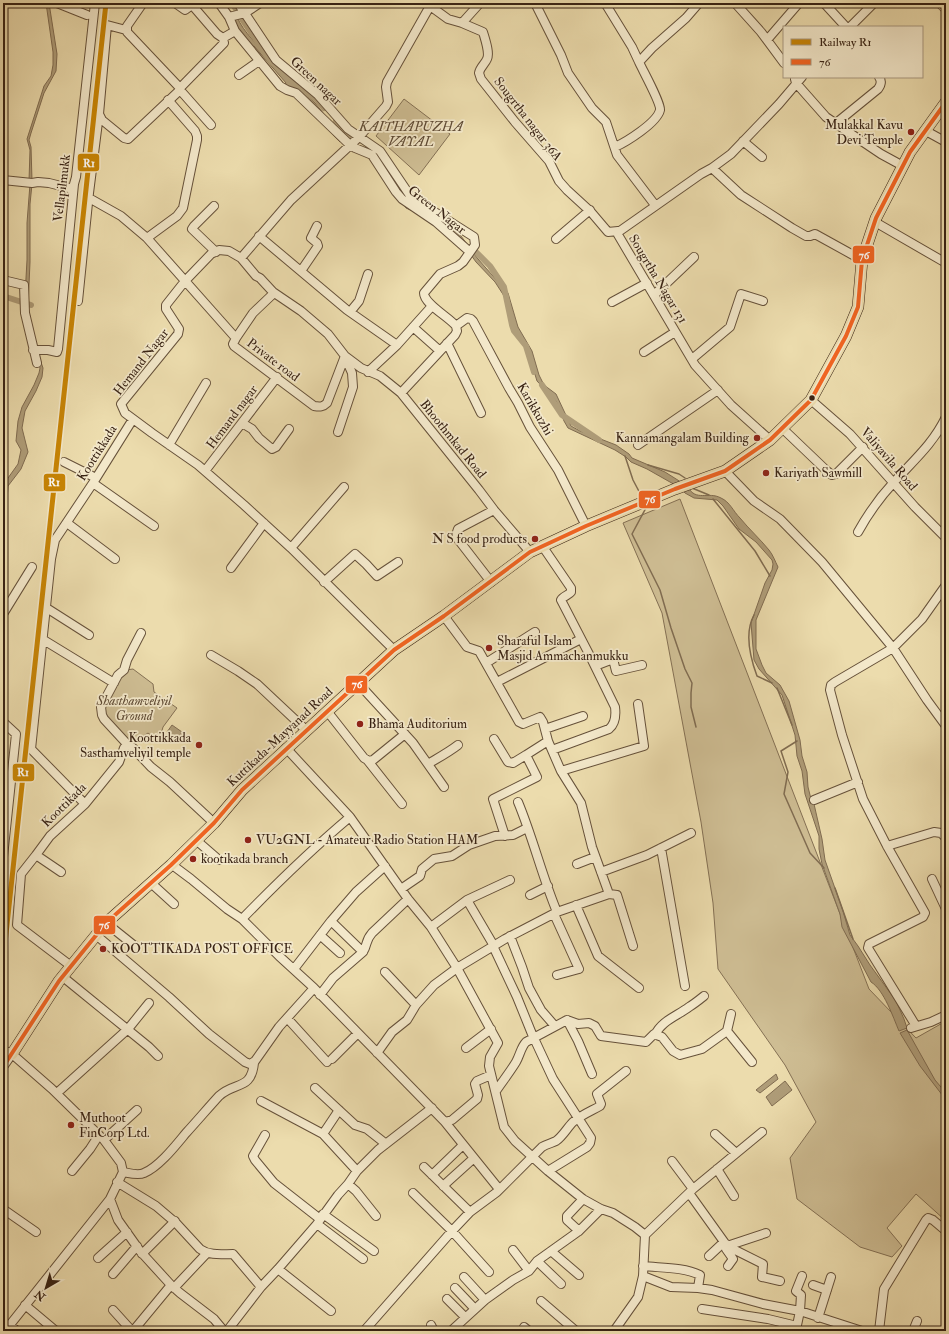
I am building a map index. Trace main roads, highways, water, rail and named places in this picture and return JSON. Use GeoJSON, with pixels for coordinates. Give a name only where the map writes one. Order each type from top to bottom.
{"type":"FeatureCollection","features":[{"type":"Feature","properties":{"kind":"main road"},"geometry":{"type":"LineString","coordinates":[[941,3],[946,8]]}},
{"type":"Feature","properties":{"kind":"main road","name":"Kuttikada-Mayyanad Road"},"geometry":{"type":"LineString","coordinates":[[7,1052],[71,966],[106,923],[151,883],[214,823],[242,790],[286,748],[394,650],[444,616],[530,552],[586,526],[675,489],[725,471],[770,440],[811,400],[846,336],[858,307],[862,260],[875,222],[910,152],[946,102]]}},
{"type":"Feature","properties":{"kind":"waterway"},"geometry":{"type":"LineString","coordinates":[[232,3],[238,12]]}},
{"type":"Feature","properties":{"kind":"waterway"},"geometry":{"type":"LineString","coordinates":[[242,19],[269,59],[296,85],[316,99],[324,108]]}},
{"type":"Feature","properties":{"kind":"waterway"},"geometry":{"type":"LineString","coordinates":[[336,121],[350,138]]}},
{"type":"Feature","properties":{"kind":"waterway"},"geometry":{"type":"LineString","coordinates":[[386,166],[402,193]]}},
{"type":"Feature","properties":{"kind":"waterway"},"geometry":{"type":"LineString","coordinates":[[476,252],[490,266],[504,287],[514,331],[526,346],[534,372]]}},
{"type":"Feature","properties":{"kind":"waterway"},"geometry":{"type":"LineString","coordinates":[[3,296],[31,305]]}},
{"type":"Feature","properties":{"kind":"waterway"},"geometry":{"type":"LineString","coordinates":[[542,385],[562,415],[599,440]]}},
{"type":"Feature","properties":{"kind":"waterway"},"geometry":{"type":"LineString","coordinates":[[625,456],[633,480],[642,497]]}},
{"type":"Feature","properties":{"kind":"waterway"},"geometry":{"type":"LineString","coordinates":[[648,465],[679,474],[685,478]]}},
{"type":"Feature","properties":{"kind":"waterway"},"geometry":{"type":"LineString","coordinates":[[692,488],[709,495]]}},
{"type":"Feature","properties":{"kind":"waterway"},"geometry":{"type":"LineString","coordinates":[[713,499],[755,551],[770,576]]}},
{"type":"Feature","properties":{"kind":"waterway"},"geometry":{"type":"LineString","coordinates":[[647,506],[632,534],[660,590],[685,669],[692,683],[691,707],[696,727]]}},
{"type":"Feature","properties":{"kind":"waterway"},"geometry":{"type":"LineString","coordinates":[[754,615],[749,629],[749,645],[752,661],[757,676],[772,683]]}},
{"type":"Feature","properties":{"kind":"waterway"},"geometry":{"type":"LineString","coordinates":[[777,688],[792,725]]}},
{"type":"Feature","properties":{"kind":"waterway"},"geometry":{"type":"LineString","coordinates":[[797,741],[781,751],[788,772],[784,794],[810,853],[824,868]]}},
{"type":"Feature","properties":{"kind":"waterway"},"geometry":{"type":"LineString","coordinates":[[835,888],[853,939]]}},
{"type":"Feature","properties":{"kind":"rail line","name":"R1"},"geometry":{"type":"LineString","coordinates":[[3,962],[106,3]]}},
{"type":"Feature","properties":{"kind":"place","name":"Mulakkal Kavu Devi Temple"},"geometry":{"type":"Point","coordinates":[911,132]}},
{"type":"Feature","properties":{"kind":"place","name":"Kannamangalam Building"},"geometry":{"type":"Point","coordinates":[757,438]}},
{"type":"Feature","properties":{"kind":"place","name":"Kariyath Sawmill"},"geometry":{"type":"Point","coordinates":[766,473]}},
{"type":"Feature","properties":{"kind":"place","name":"N S food products"},"geometry":{"type":"Point","coordinates":[535,539]}},
{"type":"Feature","properties":{"kind":"place","name":"Sharaful Islam Masjid Ammachanmukku"},"geometry":{"type":"Point","coordinates":[489,648]}},
{"type":"Feature","properties":{"kind":"place","name":"Bhama Auditorium"},"geometry":{"type":"Point","coordinates":[360,724]}},
{"type":"Feature","properties":{"kind":"place","name":"Koottikkada Sasthamveliyil temple"},"geometry":{"type":"Point","coordinates":[199,745]}},
{"type":"Feature","properties":{"kind":"place","name":"VU2GNL - Amateur Radio Station HAM"},"geometry":{"type":"Point","coordinates":[248,840]}},
{"type":"Feature","properties":{"kind":"place","name":"kootikada branch"},"geometry":{"type":"Point","coordinates":[193,859]}},
{"type":"Feature","properties":{"kind":"place","name":"KOOTTIKADA POST OFFICE"},"geometry":{"type":"Point","coordinates":[103,949]}},
{"type":"Feature","properties":{"kind":"place","name":"Muthoot FinCorp Ltd."},"geometry":{"type":"Point","coordinates":[71,1125]}},
{"type":"Feature","properties":{"kind":"park label","name":"KAITHAPUZHA VAYAL"},"geometry":{"type":"Point","coordinates":[411,134]}},
{"type":"Feature","properties":{"kind":"park label","name":"Shasthamveliyil Ground"},"geometry":{"type":"Point","coordinates":[134,708]}}]}
